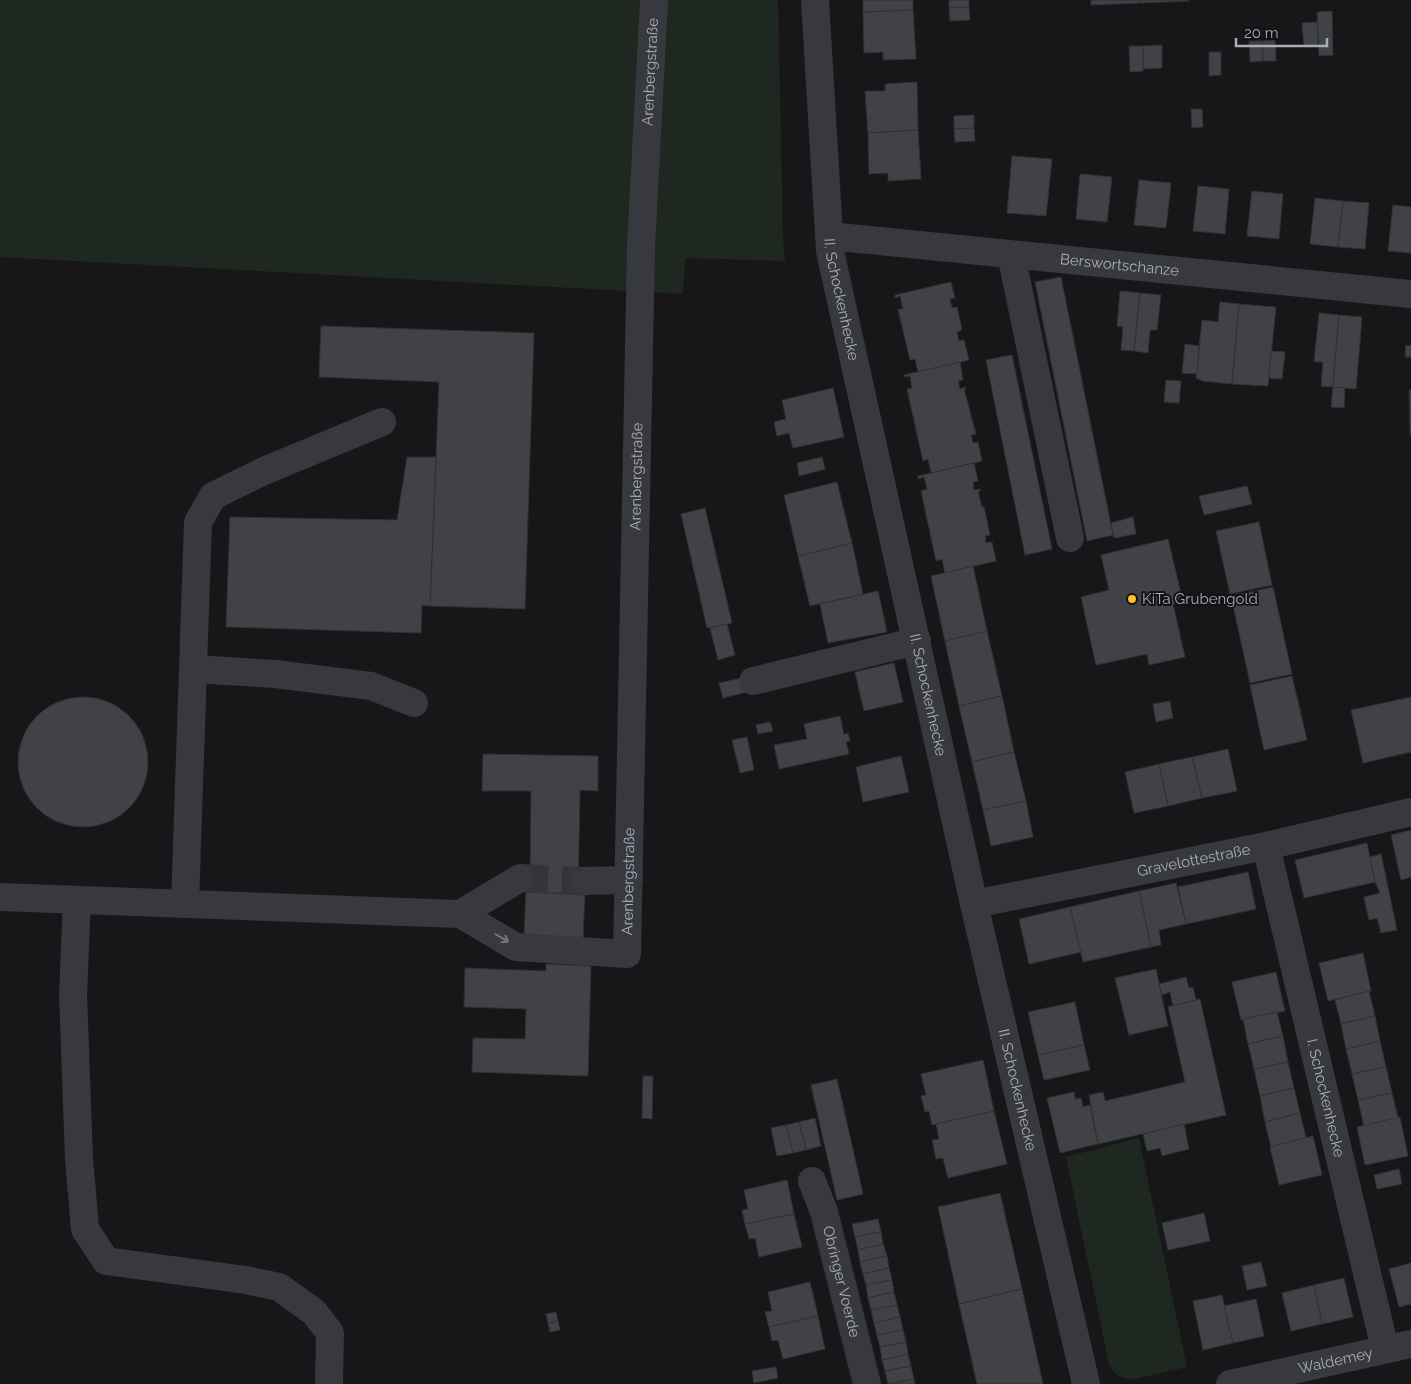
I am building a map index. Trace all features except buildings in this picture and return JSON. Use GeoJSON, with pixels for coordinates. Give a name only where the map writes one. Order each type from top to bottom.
{"type":"FeatureCollection","features":[{"type":"Feature","properties":{"kind":"street","name":"Arenbergstraße"},"geometry":{"type":"LineString","coordinates":[[460,914],[516,947],[627,954],[641,247],[654,0]]}},
{"type":"Feature","properties":{"kind":"street","name":"II. Schockenhecke"},"geometry":{"type":"LineString","coordinates":[[815,0],[830,251],[974,904],[1086,1384]]}},
{"type":"Feature","properties":{"kind":"street","name":"Berswortschanze"},"geometry":{"type":"LineString","coordinates":[[829,236],[1411,294]]}},
{"type":"Feature","properties":{"kind":"street"},"geometry":{"type":"LineString","coordinates":[[1014,255],[1013,264],[1070,538]]}},
{"type":"Feature","properties":{"kind":"street"},"geometry":{"type":"LineString","coordinates":[[185,903],[198,522],[213,496],[264,471],[382,422]]}},
{"type":"Feature","properties":{"kind":"street"},"geometry":{"type":"LineString","coordinates":[[753,681],[917,641]]}},
{"type":"Feature","properties":{"kind":"street"},"geometry":{"type":"LineString","coordinates":[[193,669],[275,674],[371,686],[414,703]]}},
{"type":"Feature","properties":{"kind":"street","name":"Gravelottestraße"},"geometry":{"type":"LineString","coordinates":[[974,904],[1266,846],[1411,812]]}},
{"type":"Feature","properties":{"kind":"street","name":"I. Schockenhecke"},"geometry":{"type":"LineString","coordinates":[[1266,846],[1398,1346]]}},
{"type":"Feature","properties":{"kind":"street"},"geometry":{"type":"LineString","coordinates":[[0,897],[460,914],[520,878]]}},
{"type":"Feature","properties":{"kind":"street"},"geometry":{"type":"LineString","coordinates":[[585,880],[629,880]]}},
{"type":"Feature","properties":{"kind":"street"},"geometry":{"type":"LineString","coordinates":[[77,900],[73,995],[85,1229],[106,1261],[246,1280],[279,1287],[314,1312],[330,1333],[329,1384]]}},
{"type":"Feature","properties":{"kind":"street","name":"Obringer Voerde"},"geometry":{"type":"LineString","coordinates":[[812,1182],[824,1212],[867,1384]]}},
{"type":"Feature","properties":{"kind":"street","name":"Waldemey"},"geometry":{"type":"LineString","coordinates":[[1230,1384],[1398,1346]]}},
{"type":"Feature","properties":{"kind":"shaded area"},"geometry":{"type":"Polygon","coordinates":[[[0,0],[778,0],[785,261],[685,258],[683,294],[0,257],[0,0]]]}},
{"type":"Feature","properties":{"kind":"shaded area"},"geometry":{"type":"Polygon","coordinates":[[[1139,1138],[1187,1367],[1134,1379],[1119,1376],[1109,1364],[1066,1157],[1139,1138]]]}},
{"type":"Feature","properties":{"kind":"tunnel"},"geometry":{"type":"LineString","coordinates":[[520,878],[585,881]]}},
{"type":"Feature","properties":{"kind":"place","name":"KiTa Grubengold"},"geometry":{"type":"Point","coordinates":[1132,599]}}]}
